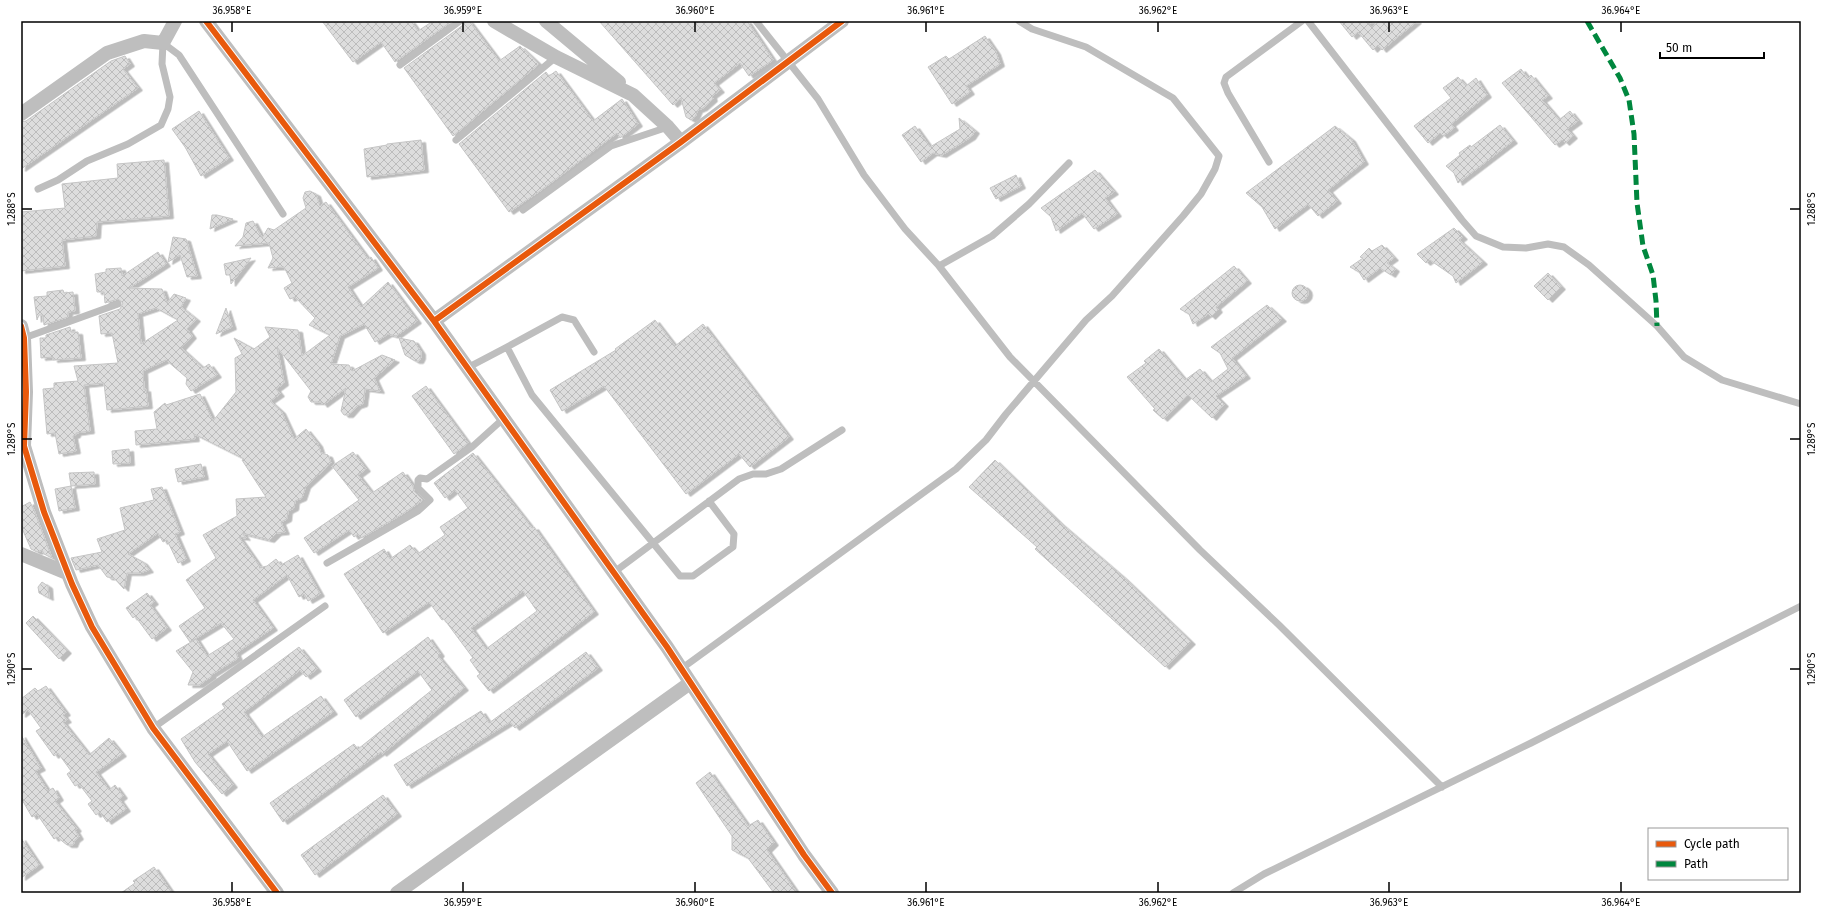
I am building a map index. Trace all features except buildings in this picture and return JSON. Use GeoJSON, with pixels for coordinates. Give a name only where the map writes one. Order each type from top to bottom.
{"type":"FeatureCollection","features":[{"type":"Feature","properties":{"kind":"street"},"geometry":{"type":"LineString","coordinates":[[21,114],[107,52],[144,41],[163,43],[175,21]]}},
{"type":"Feature","properties":{"kind":"street"},"geometry":{"type":"LineString","coordinates":[[206,21],[434,321],[681,669],[800,849],[832,893]]}},
{"type":"Feature","properties":{"kind":"street"},"geometry":{"type":"LineString","coordinates":[[494,21],[556,57],[633,95]]}},
{"type":"Feature","properties":{"kind":"street"},"geometry":{"type":"LineString","coordinates":[[546,21],[633,95],[668,127],[681,142]]}},
{"type":"Feature","properties":{"kind":"street"},"geometry":{"type":"LineString","coordinates":[[434,321],[681,142],[842,21]]}},
{"type":"Feature","properties":{"kind":"street"},"geometry":{"type":"LineString","coordinates":[[22,332],[26,392],[24,446],[44,512],[67,573],[92,627],[153,728],[275,892]]}},
{"type":"Feature","properties":{"kind":"street"},"geometry":{"type":"LineString","coordinates":[[21,554],[67,573]]}},
{"type":"Feature","properties":{"kind":"street"},"geometry":{"type":"LineString","coordinates":[[397,893],[690,683]]}},
{"type":"Feature","properties":{"kind":"lane"},"geometry":{"type":"LineString","coordinates":[[400,65],[448,28],[460,21]]}},
{"type":"Feature","properties":{"kind":"lane"},"geometry":{"type":"LineString","coordinates":[[756,21],[818,100],[864,175],[905,229],[939,266],[1010,357],[1200,550],[1279,625],[1442,787]]}},
{"type":"Feature","properties":{"kind":"lane"},"geometry":{"type":"LineString","coordinates":[[681,669],[956,469],[986,440],[1033,381],[1086,320],[1112,296],[1183,216],[1201,194],[1216,169],[1219,156],[1173,98],[1086,47],[1032,29],[1019,21]]}},
{"type":"Feature","properties":{"kind":"lane"},"geometry":{"type":"LineString","coordinates":[[1269,162],[1228,93],[1224,83],[1226,77],[1302,21]]}},
{"type":"Feature","properties":{"kind":"lane"},"geometry":{"type":"LineString","coordinates":[[1308,21],[1476,236],[1503,247],[1526,248],[1548,244],[1564,247],[1589,265],[1657,326],[1684,357],[1722,380],[1801,404]]}},
{"type":"Feature","properties":{"kind":"lane"},"geometry":{"type":"LineString","coordinates":[[38,189],[58,180],[87,161],[128,144],[161,126],[168,109],[170,97],[162,64],[163,43]]}},
{"type":"Feature","properties":{"kind":"lane"},"geometry":{"type":"LineString","coordinates":[[163,43],[179,55],[283,214]]}},
{"type":"Feature","properties":{"kind":"lane"},"geometry":{"type":"LineString","coordinates":[[456,140],[556,57]]}},
{"type":"Feature","properties":{"kind":"lane"},"geometry":{"type":"LineString","coordinates":[[523,210],[611,146],[668,127]]}},
{"type":"Feature","properties":{"kind":"lane"},"geometry":{"type":"LineString","coordinates":[[939,266],[992,236],[1029,204],[1069,163]]}},
{"type":"Feature","properties":{"kind":"lane"},"geometry":{"type":"LineString","coordinates":[[22,332],[118,304]]}},
{"type":"Feature","properties":{"kind":"lane"},"geometry":{"type":"LineString","coordinates":[[467,368],[562,318],[574,320],[594,352]]}},
{"type":"Feature","properties":{"kind":"lane"},"geometry":{"type":"LineString","coordinates":[[507,347],[532,395],[680,576],[693,576],[733,548],[734,534],[710,502]]}},
{"type":"Feature","properties":{"kind":"lane"},"geometry":{"type":"LineString","coordinates":[[327,563],[418,511],[430,500],[418,488],[418,480],[420,478],[427,479],[472,446],[503,419]]}},
{"type":"Feature","properties":{"kind":"lane"},"geometry":{"type":"LineString","coordinates":[[613,573],[739,479],[753,474],[766,474],[781,469],[842,430]]}},
{"type":"Feature","properties":{"kind":"lane"},"geometry":{"type":"LineString","coordinates":[[153,728],[325,606]]}},
{"type":"Feature","properties":{"kind":"lane"},"geometry":{"type":"LineString","coordinates":[[1233,893],[1264,874],[1442,787],[1801,606]]}},
{"type":"Feature","properties":{"kind":"marked path"},"geometry":{"type":"LineString","coordinates":[[1587,21],[1620,78],[1629,100],[1634,134],[1637,203],[1643,246],[1653,275],[1657,326]]}},
{"type":"Feature","properties":{"kind":"cycle path"},"geometry":{"type":"LineString","coordinates":[[206,21],[434,321],[667,647],[804,855],[832,893]]}},
{"type":"Feature","properties":{"kind":"cycle path"},"geometry":{"type":"LineString","coordinates":[[434,321],[681,142],[842,21]]}},
{"type":"Feature","properties":{"kind":"cycle path"},"geometry":{"type":"LineString","coordinates":[[21,326],[24,338],[26,392],[24,446],[44,512],[72,584],[92,627],[153,728],[277,893]]}}]}
